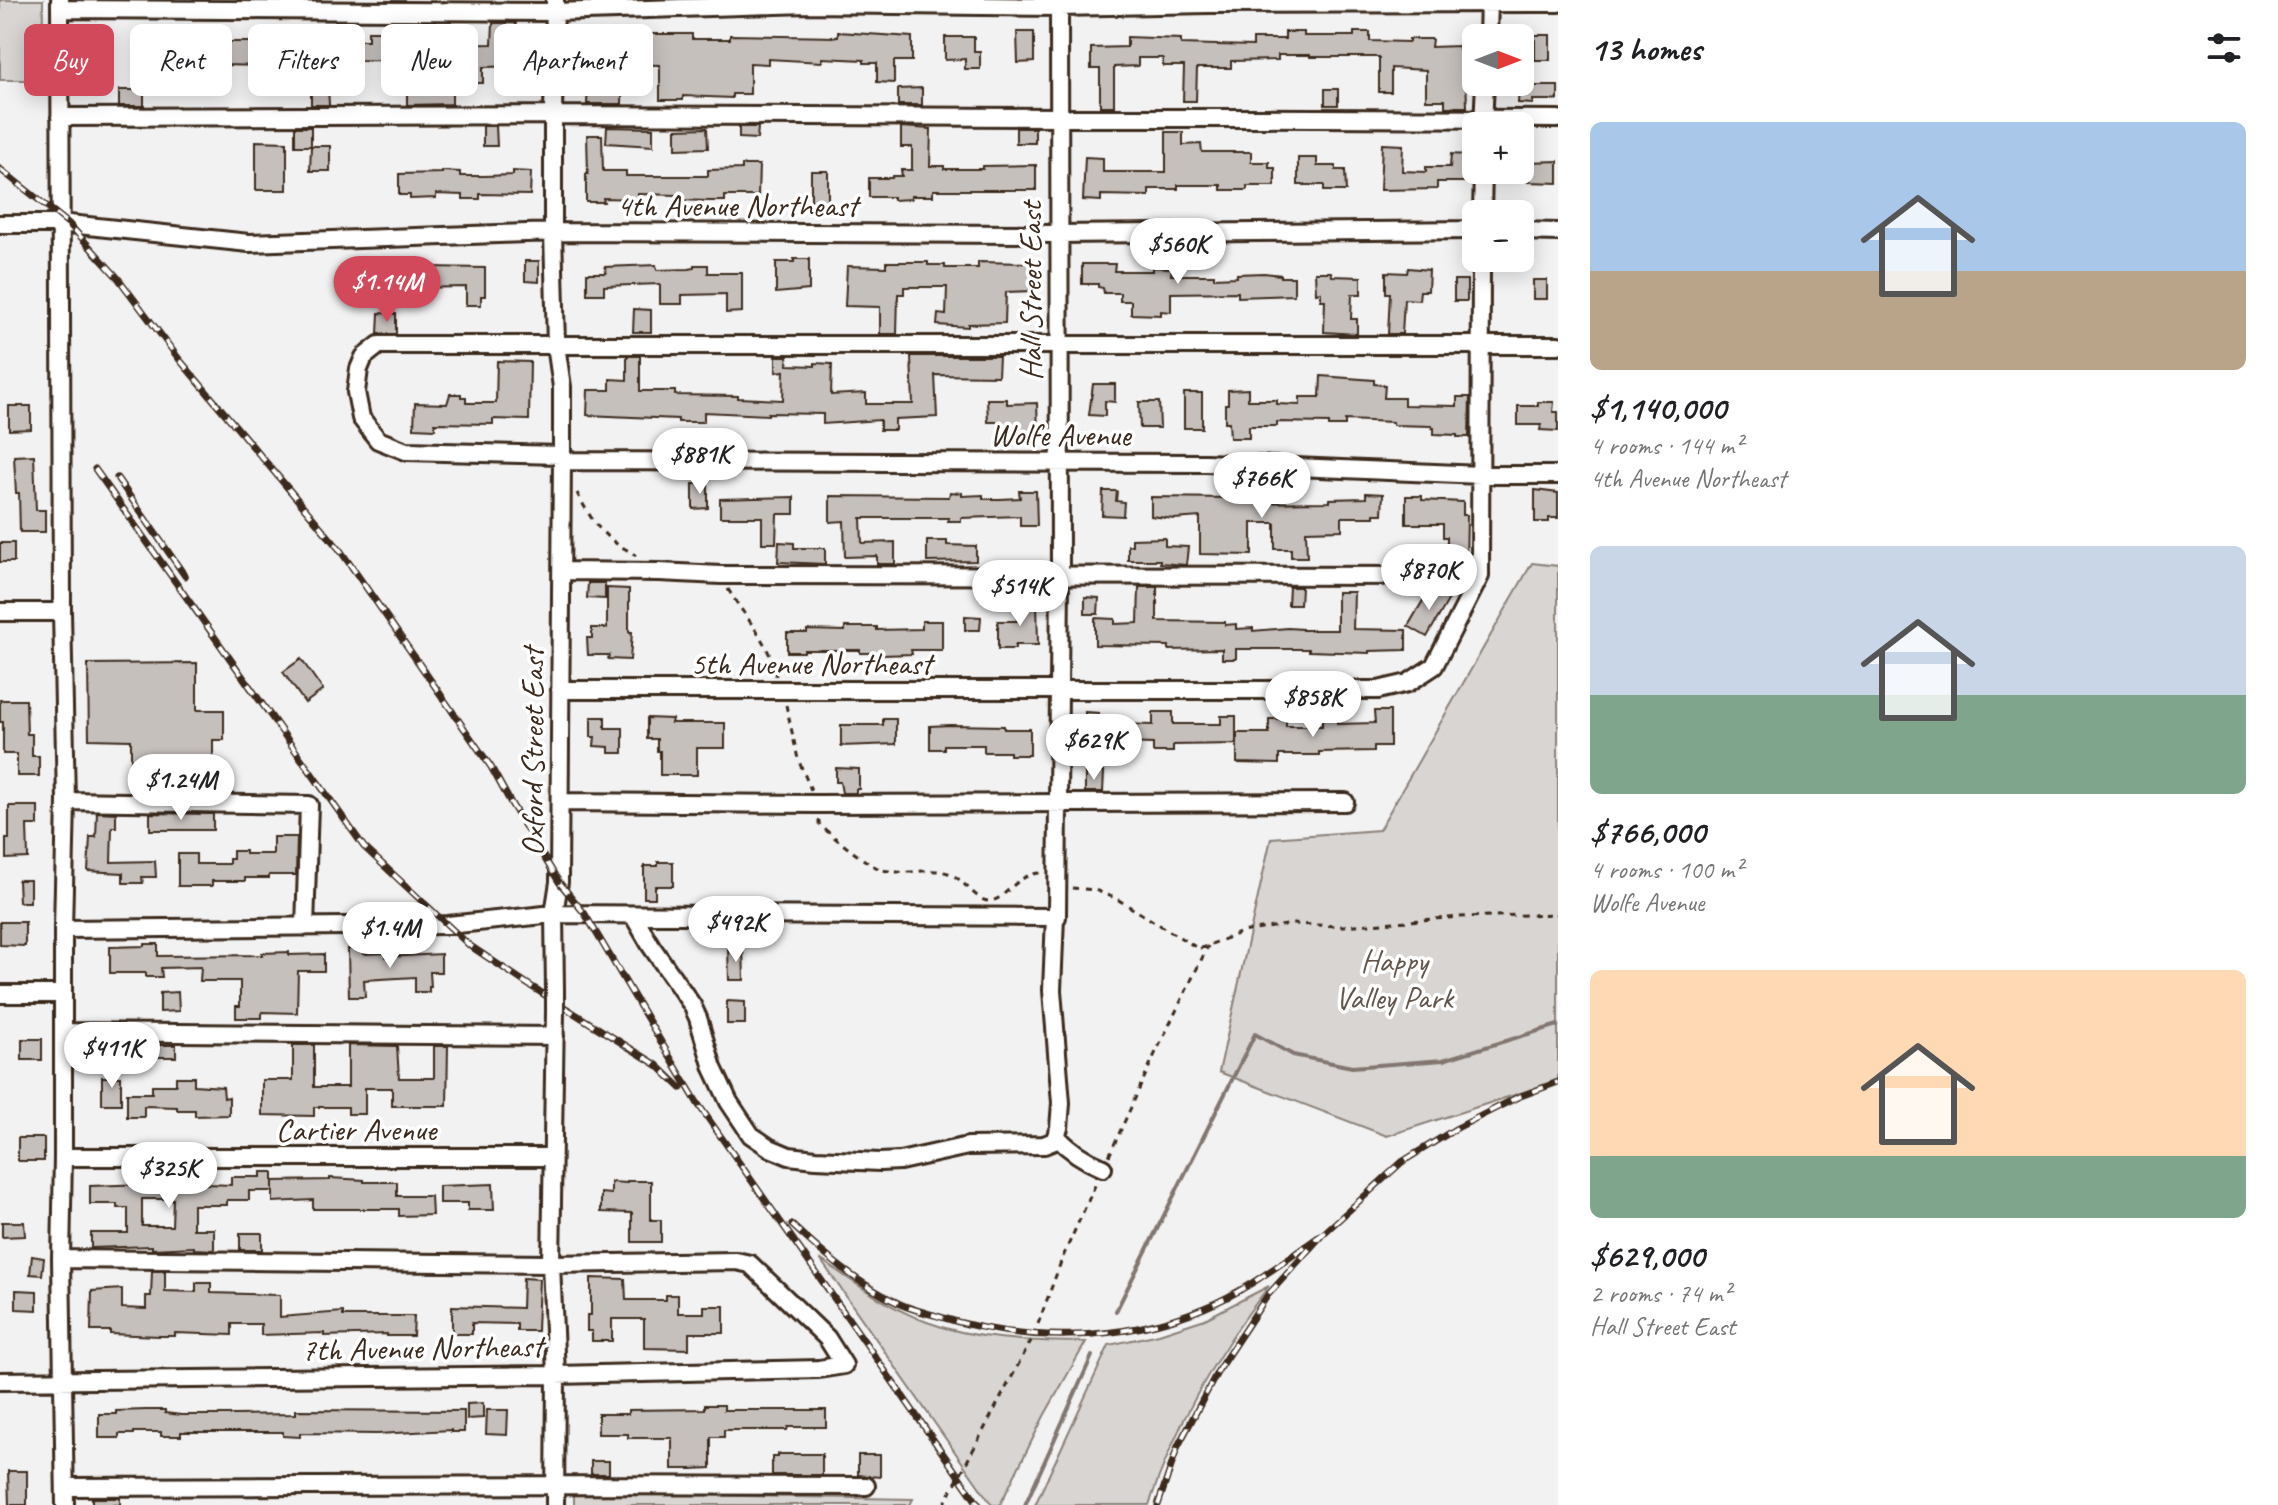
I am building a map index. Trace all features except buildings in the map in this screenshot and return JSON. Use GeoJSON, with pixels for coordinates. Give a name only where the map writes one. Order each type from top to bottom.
{"type":"FeatureCollection","features":[{"type":"Feature","properties":{"kind":"street"},"geometry":{"type":"LineString","coordinates":[[1488,24],[1489,1]]}},
{"type":"Feature","properties":{"kind":"street"},"geometry":{"type":"LineString","coordinates":[[65,1505],[61,1259],[66,801],[62,612],[60,5],[1558,3]]}},
{"type":"Feature","properties":{"kind":"street","name":"Hall Street East"},"geometry":{"type":"LineString","coordinates":[[1056,1136],[1061,1103],[1052,990],[1057,884],[1060,575],[1059,4]]}},
{"type":"Feature","properties":{"kind":"street","name":"Oxford Street East"},"geometry":{"type":"LineString","coordinates":[[555,6],[553,232],[556,345],[562,387],[559,882],[554,914],[551,1264],[556,1375],[555,1505]]}},
{"type":"Feature","properties":{"kind":"street"},"geometry":{"type":"LineString","coordinates":[[60,117],[1058,117],[1462,123]]}},
{"type":"Feature","properties":{"kind":"street"},"geometry":{"type":"LineString","coordinates":[[1534,120],[1558,119]]}},
{"type":"Feature","properties":{"kind":"street","name":"4th Avenue Northeast"},"geometry":{"type":"LineString","coordinates":[[0,224],[60,224],[249,243],[553,232],[1058,234],[1462,230]]}},
{"type":"Feature","properties":{"kind":"street"},"geometry":{"type":"LineString","coordinates":[[1534,231],[1558,232]]}},
{"type":"Feature","properties":{"kind":"street"},"geometry":{"type":"LineString","coordinates":[[562,571],[721,575],[1480,576],[1481,272]]}},
{"type":"Feature","properties":{"kind":"street","name":"Wolfe Avenue"},"geometry":{"type":"LineString","coordinates":[[1558,345],[379,345],[364,357],[356,392],[361,418],[378,440],[406,451],[562,460],[1206,463],[1481,475],[1558,475]]}},
{"type":"Feature","properties":{"kind":"street","name":"5th Avenue Northeast"},"geometry":{"type":"LineString","coordinates":[[560,690],[1378,690],[1408,683],[1434,666],[1480,576]]}},
{"type":"Feature","properties":{"kind":"street"},"geometry":{"type":"LineString","coordinates":[[0,612],[62,612]]}},
{"type":"Feature","properties":{"kind":"street"},"geometry":{"type":"LineString","coordinates":[[66,801],[309,805],[305,927]]}},
{"type":"Feature","properties":{"kind":"street"},"geometry":{"type":"LineString","coordinates":[[560,802],[1345,802]]}},
{"type":"Feature","properties":{"kind":"street"},"geometry":{"type":"LineString","coordinates":[[63,929],[448,925],[554,914],[1056,917]]}},
{"type":"Feature","properties":{"kind":"street"},"geometry":{"type":"LineString","coordinates":[[633,915],[692,1005],[722,1089],[751,1135],[770,1148],[789,1156],[880,1162],[900,1161],[968,1146],[1044,1145],[1054,1141],[1056,1136],[1068,1149],[1103,1168]]}},
{"type":"Feature","properties":{"kind":"street"},"geometry":{"type":"LineString","coordinates":[[0,994],[63,994]]}},
{"type":"Feature","properties":{"kind":"street"},"geometry":{"type":"LineString","coordinates":[[63,1032],[555,1036]]}},
{"type":"Feature","properties":{"kind":"street","name":"Cartier Avenue"},"geometry":{"type":"LineString","coordinates":[[63,1157],[552,1157]]}},
{"type":"Feature","properties":{"kind":"street"},"geometry":{"type":"LineString","coordinates":[[61,1259],[551,1264]]}},
{"type":"Feature","properties":{"kind":"street","name":"7th Avenue Northeast"},"geometry":{"type":"LineString","coordinates":[[0,1381],[556,1375],[819,1369],[844,1365],[827,1338],[750,1264],[736,1261],[551,1264]]}},
{"type":"Feature","properties":{"kind":"street"},"geometry":{"type":"LineString","coordinates":[[65,1487],[866,1486]]}},
{"type":"Feature","properties":{"kind":"path"},"geometry":{"type":"LineString","coordinates":[[562,460],[585,508],[601,530],[637,557]]}},
{"type":"Feature","properties":{"kind":"path"},"geometry":{"type":"LineString","coordinates":[[721,575],[766,646],[774,665],[784,691],[791,735],[816,804],[819,824],[880,869],[947,872],[985,900],[991,901],[1020,878],[1031,873],[1044,873],[1057,884],[1095,890],[1117,899],[1199,949],[1242,932],[1292,924],[1343,926],[1460,917],[1558,914]]}},
{"type":"Feature","properties":{"kind":"path"},"geometry":{"type":"LineString","coordinates":[[944,1505],[1034,1335],[1062,1259],[1208,946]]}},
{"type":"Feature","properties":{"kind":"green space"},"geometry":{"type":"Polygon","coordinates":[[[0,0],[43,0],[43,24],[24,24],[24,80],[0,80],[0,0]]]}},
{"type":"Feature","properties":{"kind":"green space","name":"Happy Valley Park"},"geometry":{"type":"Polygon","coordinates":[[[1532,563],[1558,566],[1558,1081],[1387,1136],[1219,1072],[1271,838],[1379,830],[1532,563]]]}},
{"type":"Feature","properties":{"kind":"green space"},"geometry":{"type":"Polygon","coordinates":[[[820,1259],[899,1309],[946,1328],[1005,1339],[1086,1342],[1044,1416],[1000,1505],[992,1505],[820,1259]]]}},
{"type":"Feature","properties":{"kind":"green space"},"geometry":{"type":"Polygon","coordinates":[[[1269,1286],[1232,1337],[1199,1391],[1171,1447],[1149,1505],[1035,1505],[1109,1345],[1159,1334],[1205,1319],[1269,1286]]]}},
{"type":"Feature","properties":{"kind":"green space"},"geometry":{"type":"Polygon","coordinates":[[[574,1493],[913,1499],[910,1505],[574,1505],[574,1493]]]}},
{"type":"Feature","properties":{"kind":"waterway"},"geometry":{"type":"LineString","coordinates":[[1116,1311],[1255,1034],[1293,1055],[1352,1067],[1443,1060],[1558,1025]]}},
{"type":"Feature","properties":{"kind":"waterway"},"geometry":{"type":"LineString","coordinates":[[1025,1505],[1092,1356]]}},
{"type":"Feature","properties":{"kind":"railway"},"geometry":{"type":"LineString","coordinates":[[0,169],[69,224],[118,278],[179,359],[340,550],[491,767],[559,882],[585,914],[698,1104],[979,1505]]}},
{"type":"Feature","properties":{"kind":"railway"},"geometry":{"type":"LineString","coordinates":[[95,469],[364,847],[469,945],[657,1065],[681,1088]]}},
{"type":"Feature","properties":{"kind":"railway"},"geometry":{"type":"LineString","coordinates":[[117,478],[185,576]]}},
{"type":"Feature","properties":{"kind":"railway"},"geometry":{"type":"LineString","coordinates":[[1158,1505],[1178,1446],[1220,1367],[1267,1296],[1323,1234],[1402,1162],[1457,1128],[1518,1097],[1558,1082]]}},
{"type":"Feature","properties":{"kind":"railway"},"geometry":{"type":"LineString","coordinates":[[792,1225],[856,1279],[904,1306],[1001,1331],[1070,1335],[1138,1328],[1204,1308],[1251,1284],[1323,1234]]}}]}
